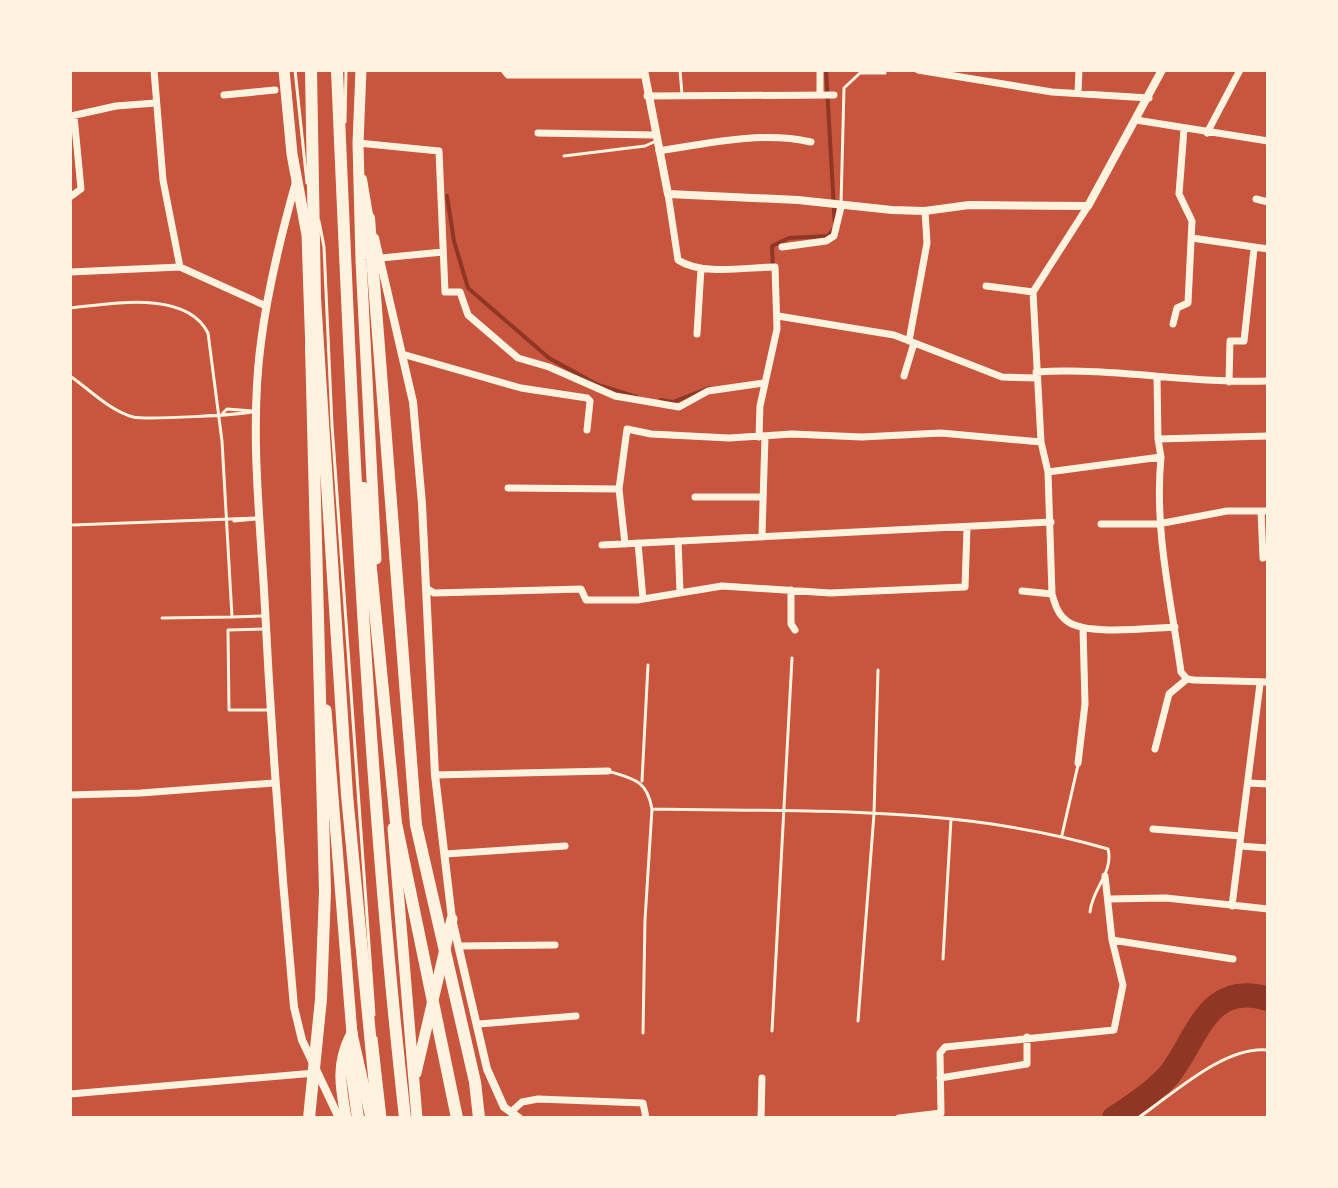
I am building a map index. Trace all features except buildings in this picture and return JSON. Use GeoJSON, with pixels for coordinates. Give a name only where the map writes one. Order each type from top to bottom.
{"type":"FeatureCollection","features":[{"type":"Feature","properties":{"kind":"highway"},"geometry":{"type":"LineString","coordinates":[[284,70],[307,235],[319,586],[330,774],[350,1015],[371,1118]]}},
{"type":"Feature","properties":{"kind":"highway"},"geometry":{"type":"LineString","coordinates":[[311,70],[315,298],[347,795],[378,1118]]}},
{"type":"Feature","properties":{"kind":"highway"},"geometry":{"type":"LineString","coordinates":[[337,70],[358,534],[392,1002],[408,1118]]}},
{"type":"Feature","properties":{"kind":"highway"},"geometry":{"type":"LineString","coordinates":[[363,70],[358,143],[382,666],[417,1118]]}},
{"type":"Feature","properties":{"kind":"highway"},"geometry":{"type":"LineString","coordinates":[[369,218],[416,825],[475,1082],[479,1118]]}},
{"type":"Feature","properties":{"kind":"highway"},"geometry":{"type":"LineString","coordinates":[[309,1118],[321,999],[325,891],[310,370],[315,298]]}},
{"type":"Feature","properties":{"kind":"highway"},"geometry":{"type":"LineString","coordinates":[[349,337],[396,823],[457,1118]]}},
{"type":"Feature","properties":{"kind":"highway"},"geometry":{"type":"LineString","coordinates":[[414,1085],[452,919]]}},
{"type":"Feature","properties":{"kind":"highway"},"geometry":{"type":"LineString","coordinates":[[346,1118],[339,1071],[341,1057],[352,1034]]}},
{"type":"Feature","properties":{"kind":"highway"},"geometry":{"type":"LineString","coordinates":[[352,1034],[350,1061],[358,1118]]}},
{"type":"Feature","properties":{"kind":"street"},"geometry":{"type":"LineString","coordinates":[[154,70],[163,180],[180,267]]}},
{"type":"Feature","properties":{"kind":"street"},"geometry":{"type":"LineString","coordinates":[[504,70],[508,75],[644,72],[678,260],[701,268],[771,267],[778,316],[769,372],[764,383],[762,535]]}},
{"type":"Feature","properties":{"kind":"street"},"geometry":{"type":"LineString","coordinates":[[647,96],[830,95],[820,70]]}},
{"type":"Feature","properties":{"kind":"street"},"geometry":{"type":"LineString","coordinates":[[918,70],[1078,93],[1149,98]]}},
{"type":"Feature","properties":{"kind":"street"},"geometry":{"type":"LineString","coordinates":[[1078,93],[1079,70]]}},
{"type":"Feature","properties":{"kind":"street"},"geometry":{"type":"LineString","coordinates":[[1162,70],[1088,206],[1033,292],[1041,442],[1048,472],[1052,594],[1063,619],[1083,628],[1175,627]]}},
{"type":"Feature","properties":{"kind":"street"},"geometry":{"type":"LineString","coordinates":[[1207,133],[1240,70]]}},
{"type":"Feature","properties":{"kind":"street"},"geometry":{"type":"LineString","coordinates":[[224,95],[275,90]]}},
{"type":"Feature","properties":{"kind":"street"},"geometry":{"type":"LineString","coordinates":[[70,197],[81,189],[72,116],[116,106],[156,103]]}},
{"type":"Feature","properties":{"kind":"street"},"geometry":{"type":"LineString","coordinates":[[1136,120],[1268,141]]}},
{"type":"Feature","properties":{"kind":"street"},"geometry":{"type":"LineString","coordinates":[[1173,324],[1177,308],[1188,303],[1192,238],[1192,221],[1179,194],[1184,129]]}},
{"type":"Feature","properties":{"kind":"street"},"geometry":{"type":"LineString","coordinates":[[538,133],[657,142],[752,138],[793,138],[811,142]]}},
{"type":"Feature","properties":{"kind":"street"},"geometry":{"type":"LineString","coordinates":[[646,1118],[643,1103],[538,1099],[522,1102],[515,1115],[504,1107],[487,1069],[479,1024],[452,919],[435,775],[427,601],[430,590],[413,402],[369,218],[358,143],[439,151],[445,292],[460,292],[468,315],[518,358],[549,367],[615,396],[679,407],[708,391],[764,383]]}},
{"type":"Feature","properties":{"kind":"street"},"geometry":{"type":"LineString","coordinates":[[297,180],[266,306],[254,411],[258,519],[274,783],[294,1007],[302,1040],[339,1118]]}},
{"type":"Feature","properties":{"kind":"street"},"geometry":{"type":"LineString","coordinates":[[668,194],[798,200],[835,206],[925,211],[969,205],[1088,206]]}},
{"type":"Feature","properties":{"kind":"street"},"geometry":{"type":"LineString","coordinates":[[1256,199],[1268,202]]}},
{"type":"Feature","properties":{"kind":"street"},"geometry":{"type":"LineString","coordinates":[[782,247],[826,241],[834,236],[835,206]]}},
{"type":"Feature","properties":{"kind":"street"},"geometry":{"type":"LineString","coordinates":[[904,376],[927,243],[925,211]]}},
{"type":"Feature","properties":{"kind":"street"},"geometry":{"type":"LineString","coordinates":[[1192,238],[1268,249]]}},
{"type":"Feature","properties":{"kind":"street"},"geometry":{"type":"LineString","coordinates":[[1229,382],[1230,341],[1244,341],[1254,249]]}},
{"type":"Feature","properties":{"kind":"street"},"geometry":{"type":"LineString","coordinates":[[381,258],[443,252]]}},
{"type":"Feature","properties":{"kind":"street"},"geometry":{"type":"LineString","coordinates":[[70,272],[180,267],[266,306]]}},
{"type":"Feature","properties":{"kind":"street"},"geometry":{"type":"LineString","coordinates":[[697,334],[701,268]]}},
{"type":"Feature","properties":{"kind":"street"},"geometry":{"type":"LineString","coordinates":[[986,286],[1033,292]]}},
{"type":"Feature","properties":{"kind":"street"},"geometry":{"type":"LineString","coordinates":[[778,316],[912,342],[1002,377],[1077,369],[1229,382],[1268,381]]}},
{"type":"Feature","properties":{"kind":"street"},"geometry":{"type":"LineString","coordinates":[[402,354],[511,386],[587,398],[590,401],[587,430]]}},
{"type":"Feature","properties":{"kind":"street"},"geometry":{"type":"LineString","coordinates":[[1157,377],[1161,457],[1158,524],[1181,672],[1187,679]]}},
{"type":"Feature","properties":{"kind":"street"},"geometry":{"type":"LineString","coordinates":[[625,544],[619,489],[627,429],[678,437],[941,433],[1041,442]]}},
{"type":"Feature","properties":{"kind":"street"},"geometry":{"type":"LineString","coordinates":[[1158,439],[1268,436]]}},
{"type":"Feature","properties":{"kind":"street"},"geometry":{"type":"LineString","coordinates":[[1048,472],[1161,457]]}},
{"type":"Feature","properties":{"kind":"street"},"geometry":{"type":"LineString","coordinates":[[508,488],[619,489]]}},
{"type":"Feature","properties":{"kind":"street"},"geometry":{"type":"LineString","coordinates":[[695,497],[763,497]]}},
{"type":"Feature","properties":{"kind":"street"},"geometry":{"type":"LineString","coordinates":[[1101,524],[1158,524],[1227,511],[1264,511],[1263,558]]}},
{"type":"Feature","properties":{"kind":"street"},"geometry":{"type":"LineString","coordinates":[[602,545],[1051,522]]}},
{"type":"Feature","properties":{"kind":"street"},"geometry":{"type":"LineString","coordinates":[[430,590],[581,589],[586,600],[643,599],[722,586],[830,593],[965,587],[967,528]]}},
{"type":"Feature","properties":{"kind":"street"},"geometry":{"type":"LineString","coordinates":[[678,541],[680,591]]}},
{"type":"Feature","properties":{"kind":"street"},"geometry":{"type":"LineString","coordinates":[[638,543],[643,599]]}},
{"type":"Feature","properties":{"kind":"street"},"geometry":{"type":"LineString","coordinates":[[791,590],[791,624],[795,630]]}},
{"type":"Feature","properties":{"kind":"street"},"geometry":{"type":"LineString","coordinates":[[1022,591],[1052,594]]}},
{"type":"Feature","properties":{"kind":"street"},"geometry":{"type":"LineString","coordinates":[[1078,763],[1085,704],[1083,628]]}},
{"type":"Feature","properties":{"kind":"street"},"geometry":{"type":"LineString","coordinates":[[1155,749],[1169,694],[1187,679],[1264,683],[1232,906]]}},
{"type":"Feature","properties":{"kind":"street"},"geometry":{"type":"LineString","coordinates":[[435,775],[608,771]]}},
{"type":"Feature","properties":{"kind":"street"},"geometry":{"type":"LineString","coordinates":[[70,795],[274,783]]}},
{"type":"Feature","properties":{"kind":"street"},"geometry":{"type":"LineString","coordinates":[[1248,783],[1268,784]]}},
{"type":"Feature","properties":{"kind":"street"},"geometry":{"type":"LineString","coordinates":[[1153,829],[1241,836]]}},
{"type":"Feature","properties":{"kind":"street"},"geometry":{"type":"LineString","coordinates":[[445,854],[565,846]]}},
{"type":"Feature","properties":{"kind":"street"},"geometry":{"type":"LineString","coordinates":[[1240,846],[1268,848]]}},
{"type":"Feature","properties":{"kind":"street"},"geometry":{"type":"LineString","coordinates":[[899,1118],[941,1113],[940,1053],[945,1047],[1114,1030],[1123,985],[1112,940],[1105,876]]}},
{"type":"Feature","properties":{"kind":"street"},"geometry":{"type":"LineString","coordinates":[[1109,899],[1166,898],[1268,909]]}},
{"type":"Feature","properties":{"kind":"street"},"geometry":{"type":"LineString","coordinates":[[1112,940],[1233,959]]}},
{"type":"Feature","properties":{"kind":"street"},"geometry":{"type":"LineString","coordinates":[[459,946],[555,945]]}},
{"type":"Feature","properties":{"kind":"street"},"geometry":{"type":"LineString","coordinates":[[479,1024],[576,1016]]}},
{"type":"Feature","properties":{"kind":"street"},"geometry":{"type":"LineString","coordinates":[[940,1078],[1025,1065],[1029,1062],[1027,1037]]}},
{"type":"Feature","properties":{"kind":"street"},"geometry":{"type":"LineString","coordinates":[[70,1094],[317,1073]]}},
{"type":"Feature","properties":{"kind":"street"},"geometry":{"type":"LineString","coordinates":[[761,1118],[762,1078]]}},
{"type":"Feature","properties":{"kind":"lane"},"geometry":{"type":"LineString","coordinates":[[295,70],[304,168],[324,247],[332,425],[371,981],[385,1118]]}},
{"type":"Feature","properties":{"kind":"lane"},"geometry":{"type":"LineString","coordinates":[[346,70],[349,401],[357,562],[408,1118]]}},
{"type":"Feature","properties":{"kind":"lane"},"geometry":{"type":"LineString","coordinates":[[680,70],[682,95]]}},
{"type":"Feature","properties":{"kind":"lane"},"geometry":{"type":"LineString","coordinates":[[835,206],[830,95],[852,77],[885,73]]}},
{"type":"Feature","properties":{"kind":"lane"},"geometry":{"type":"LineString","coordinates":[[564,156],[657,142]]}},
{"type":"Feature","properties":{"kind":"lane"},"geometry":{"type":"LineString","coordinates":[[70,308],[164,305],[191,313],[203,323],[208,333],[230,520],[232,617]]}},
{"type":"Feature","properties":{"kind":"lane"},"geometry":{"type":"LineString","coordinates":[[70,376],[135,418],[217,413],[247,415],[254,411]]}},
{"type":"Feature","properties":{"kind":"lane"},"geometry":{"type":"LineString","coordinates":[[73,525],[230,520],[252,516],[258,519]]}},
{"type":"Feature","properties":{"kind":"lane"},"geometry":{"type":"LineString","coordinates":[[162,618],[265,616]]}},
{"type":"Feature","properties":{"kind":"lane"},"geometry":{"type":"LineString","coordinates":[[266,629],[228,630],[229,710],[270,710]]}},
{"type":"Feature","properties":{"kind":"lane"},"geometry":{"type":"LineString","coordinates":[[772,1031],[792,658]]}},
{"type":"Feature","properties":{"kind":"lane"},"geometry":{"type":"LineString","coordinates":[[643,1033],[652,809],[649,792],[642,781],[648,665]]}},
{"type":"Feature","properties":{"kind":"lane"},"geometry":{"type":"LineString","coordinates":[[858,1021],[874,814],[878,670]]}},
{"type":"Feature","properties":{"kind":"lane"},"geometry":{"type":"LineString","coordinates":[[1062,835],[1078,763]]}},
{"type":"Feature","properties":{"kind":"lane"},"geometry":{"type":"LineString","coordinates":[[608,771],[642,781]]}},
{"type":"Feature","properties":{"kind":"lane"},"geometry":{"type":"LineString","coordinates":[[652,809],[874,814],[951,819],[1062,835],[1108,849],[1105,876],[1093,894],[1090,912]]}},
{"type":"Feature","properties":{"kind":"lane"},"geometry":{"type":"LineString","coordinates":[[943,959],[951,819]]}},
{"type":"Feature","properties":{"kind":"lane"},"geometry":{"type":"LineString","coordinates":[[350,1015],[371,981]]}},
{"type":"Feature","properties":{"kind":"lane"},"geometry":{"type":"LineString","coordinates":[[1138,1118],[1226,1058],[1255,1049],[1268,1050]]}},
{"type":"Feature","properties":{"kind":"waterway"},"geometry":{"type":"LineString","coordinates":[[773,269],[772,246],[789,238],[828,236],[835,227],[826,70]]}},
{"type":"Feature","properties":{"kind":"waterway"},"geometry":{"type":"LineString","coordinates":[[447,196],[454,241],[468,288],[549,358],[598,385],[637,397]]}},
{"type":"Feature","properties":{"kind":"waterway"},"geometry":{"type":"LineString","coordinates":[[661,400],[673,402],[709,388]]}},
{"type":"Feature","properties":{"kind":"waterway"},"geometry":{"type":"LineString","coordinates":[[1114,1118],[1136,1104],[1169,1075],[1206,1016],[1217,1005],[1230,998],[1247,995],[1268,999]]}}]}
